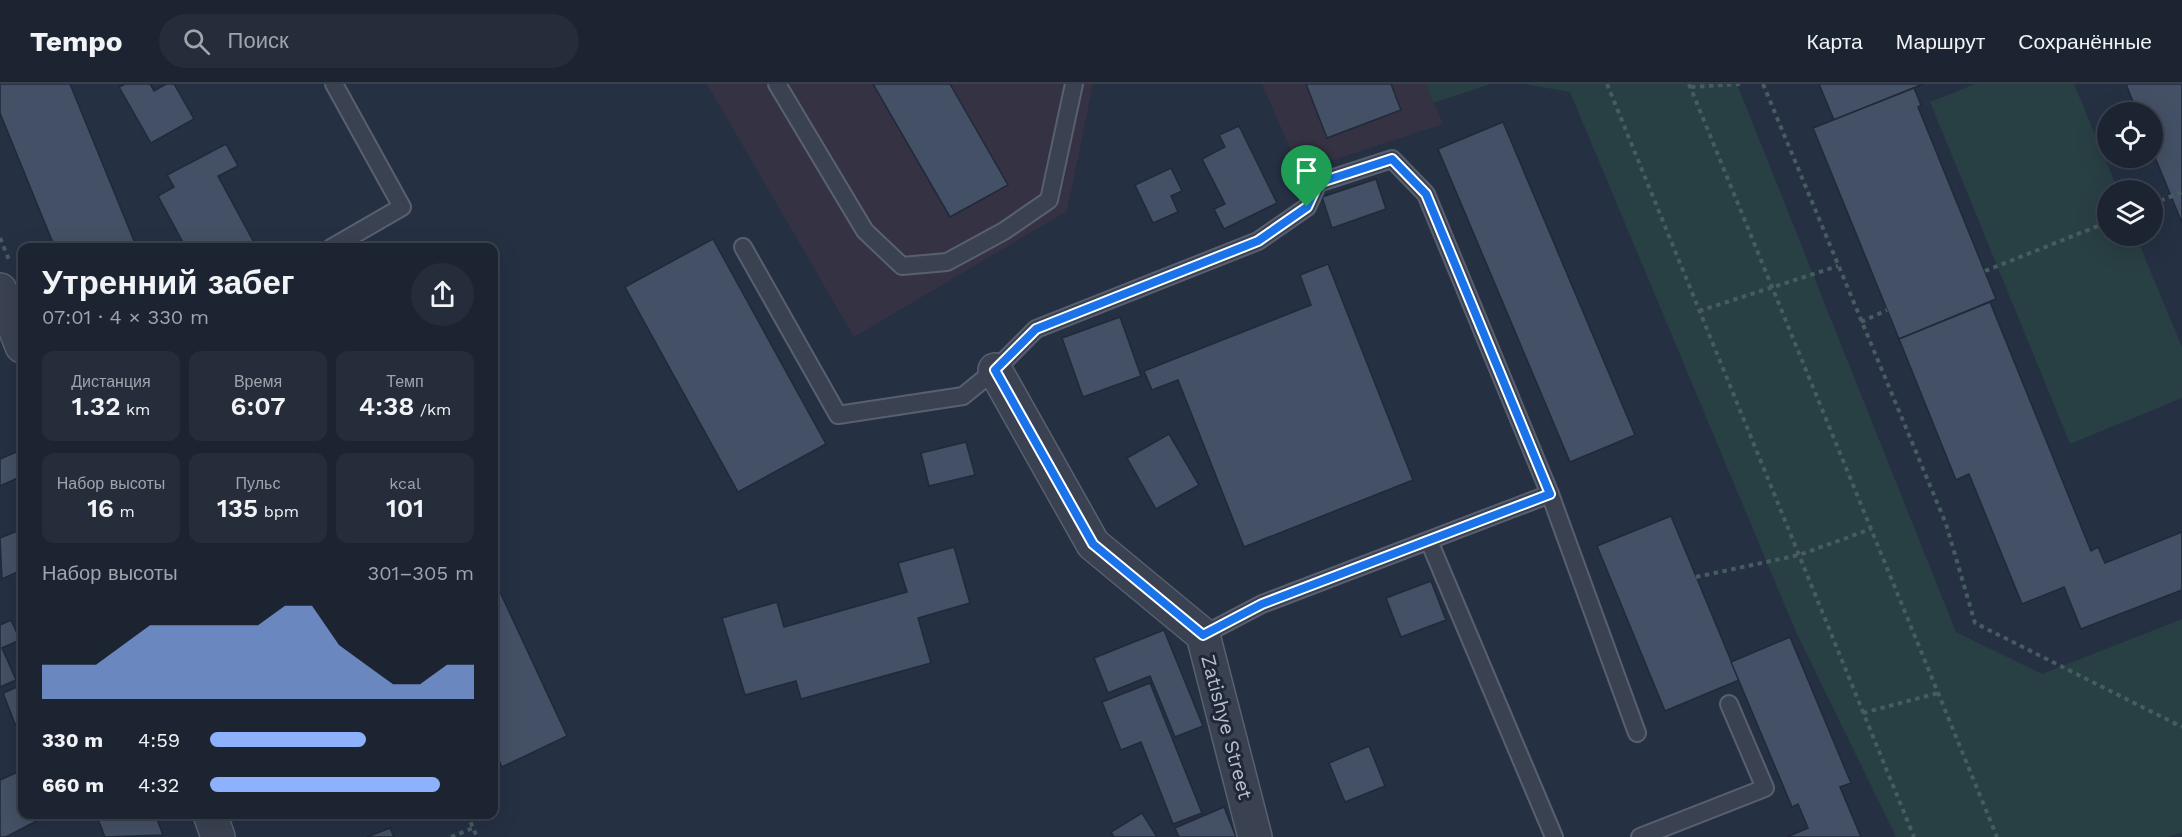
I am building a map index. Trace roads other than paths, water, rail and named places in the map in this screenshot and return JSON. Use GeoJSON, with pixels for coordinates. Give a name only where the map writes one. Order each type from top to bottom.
{"type":"FeatureCollection","features":[{"type":"Feature","properties":{"kind":"street"},"geometry":{"type":"LineString","coordinates":[[0,290],[18,336]]}},
{"type":"Feature","properties":{"kind":"street","name":"Zatishye Street"},"geometry":{"type":"LineString","coordinates":[[995,370],[1093,544],[1203,635],[1255,837]]}},
{"type":"Feature","properties":{"kind":"street"},"geometry":{"type":"LineString","coordinates":[[212,819],[218,837]]}},
{"type":"Feature","properties":{"kind":"lane"},"geometry":{"type":"LineString","coordinates":[[334,84],[402,207],[340,243]]}},
{"type":"Feature","properties":{"kind":"lane"},"geometry":{"type":"LineString","coordinates":[[777,84],[865,231],[902,266],[947,262],[1004,231],[1049,200],[1074,84]]}},
{"type":"Feature","properties":{"kind":"lane"},"geometry":{"type":"LineString","coordinates":[[743,247],[838,415],[963,396],[995,370],[1036,329],[1258,241],[1307,207],[1318,183],[1392,159],[1426,194],[1550,494],[1638,733]]}},
{"type":"Feature","properties":{"kind":"lane"},"geometry":{"type":"LineString","coordinates":[[1203,635],[1262,604],[1550,494]]}},
{"type":"Feature","properties":{"kind":"lane"},"geometry":{"type":"LineString","coordinates":[[1429,541],[1554,837]]}},
{"type":"Feature","properties":{"kind":"lane"},"geometry":{"type":"LineString","coordinates":[[1640,837],[1765,788],[1729,704]]}}]}
